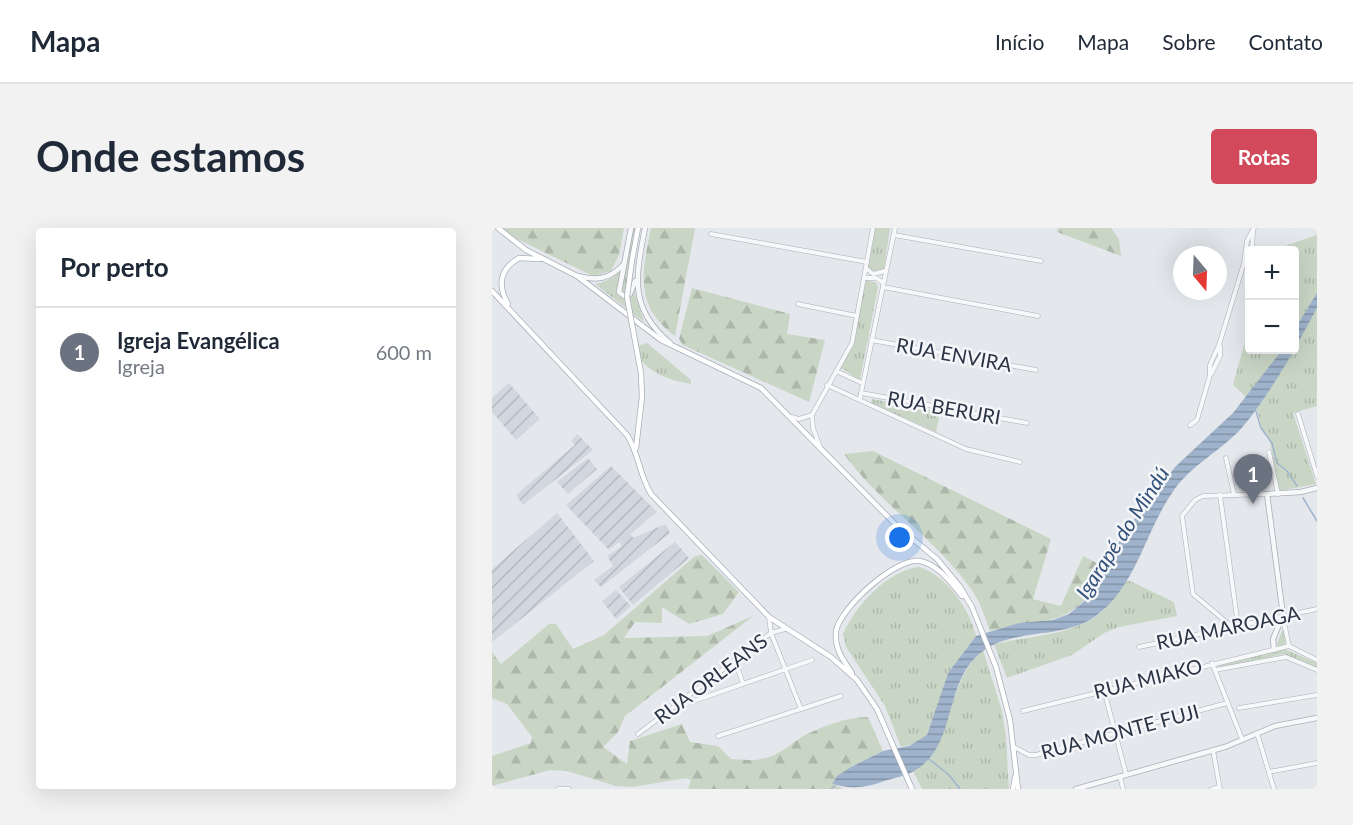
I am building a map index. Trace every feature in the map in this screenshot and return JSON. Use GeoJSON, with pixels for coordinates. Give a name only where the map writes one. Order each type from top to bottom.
{"type":"FeatureCollection","features":[{"type":"Feature","properties":{"kind":"main road"},"geometry":{"type":"LineString","coordinates":[[498,228],[518,245],[577,276],[679,351],[761,388],[897,526],[937,559],[960,587],[972,607],[996,667],[1006,701],[1014,747],[1016,789]]}},
{"type":"Feature","properties":{"kind":"main road"},"geometry":{"type":"LineString","coordinates":[[636,454],[642,397],[641,373],[627,297],[638,228]]}},
{"type":"Feature","properties":{"kind":"main road"},"geometry":{"type":"LineString","coordinates":[[513,311],[501,289],[505,271],[519,258],[531,257],[545,260]]}},
{"type":"Feature","properties":{"kind":"main road"},"geometry":{"type":"LineString","coordinates":[[492,291],[627,435],[636,454],[643,480],[651,494],[769,617],[824,653],[857,680]]}},
{"type":"Feature","properties":{"kind":"main road"},"geometry":{"type":"LineString","coordinates":[[912,789],[877,709],[838,651],[837,627],[850,608],[893,568],[910,561],[930,565],[941,572],[972,607]]}},
{"type":"Feature","properties":{"kind":"street"},"geometry":{"type":"LineString","coordinates":[[632,228],[619,292],[624,296],[630,294],[636,278],[645,228]]}},
{"type":"Feature","properties":{"kind":"street"},"geometry":{"type":"LineString","coordinates":[[820,447],[813,428],[812,415],[827,385],[852,345],[873,228]]}},
{"type":"Feature","properties":{"kind":"street"},"geometry":{"type":"LineString","coordinates":[[860,396],[895,228]]}},
{"type":"Feature","properties":{"kind":"street"},"geometry":{"type":"LineString","coordinates":[[1252,246],[1253,230]]}},
{"type":"Feature","properties":{"kind":"street"},"geometry":{"type":"LineString","coordinates":[[1190,425],[1197,420],[1210,375],[1220,356],[1220,345],[1244,263],[1247,241],[1253,230]]}},
{"type":"Feature","properties":{"kind":"street"},"geometry":{"type":"LineString","coordinates":[[711,234],[867,262]]}},
{"type":"Feature","properties":{"kind":"street"},"geometry":{"type":"LineString","coordinates":[[893,235],[1041,261]]}},
{"type":"Feature","properties":{"kind":"street"},"geometry":{"type":"LineString","coordinates":[[577,276],[602,279],[617,271],[625,262]]}},
{"type":"Feature","properties":{"kind":"street"},"geometry":{"type":"LineString","coordinates":[[866,268],[873,274],[885,271]]}},
{"type":"Feature","properties":{"kind":"street"},"geometry":{"type":"LineString","coordinates":[[636,278],[641,304],[651,324],[679,351]]}},
{"type":"Feature","properties":{"kind":"street"},"geometry":{"type":"LineString","coordinates":[[865,278],[876,278],[883,284],[1038,316]]}},
{"type":"Feature","properties":{"kind":"street"},"geometry":{"type":"LineString","coordinates":[[798,304],[857,316]]}},
{"type":"Feature","properties":{"kind":"street","name":"RUA ENVIRA"},"geometry":{"type":"LineString","coordinates":[[871,340],[1036,370]]}},
{"type":"Feature","properties":{"kind":"street"},"geometry":{"type":"LineString","coordinates":[[836,372],[862,383]]}},
{"type":"Feature","properties":{"kind":"street"},"geometry":{"type":"LineString","coordinates":[[836,372],[833,382],[836,387]]}},
{"type":"Feature","properties":{"kind":"street"},"geometry":{"type":"LineString","coordinates":[[827,385],[860,396],[966,449],[1020,462]]}},
{"type":"Feature","properties":{"kind":"street","name":"RUA BERURI"},"geometry":{"type":"LineString","coordinates":[[860,396],[1027,423]]}},
{"type":"Feature","properties":{"kind":"street"},"geometry":{"type":"LineString","coordinates":[[1298,414],[1317,476]]}},
{"type":"Feature","properties":{"kind":"street"},"geometry":{"type":"LineString","coordinates":[[792,417],[799,419],[812,415]]}},
{"type":"Feature","properties":{"kind":"street"},"geometry":{"type":"LineString","coordinates":[[1269,452],[1278,494]]}},
{"type":"Feature","properties":{"kind":"street"},"geometry":{"type":"LineString","coordinates":[[1226,458],[1234,494]]}},
{"type":"Feature","properties":{"kind":"street"},"geometry":{"type":"LineString","coordinates":[[1231,626],[1197,600],[1191,590],[1182,516],[1197,498],[1234,494],[1278,494],[1317,488]]}},
{"type":"Feature","properties":{"kind":"street"},"geometry":{"type":"LineString","coordinates":[[1215,670],[1286,657],[1316,670],[1317,662],[1289,646],[1267,494]]}},
{"type":"Feature","properties":{"kind":"street"},"geometry":{"type":"LineString","coordinates":[[1220,495],[1238,625]]}},
{"type":"Feature","properties":{"kind":"street","name":"RUA MAROAGA"},"geometry":{"type":"LineString","coordinates":[[1139,647],[1317,609]]}},
{"type":"Feature","properties":{"kind":"street"},"geometry":{"type":"LineString","coordinates":[[769,617],[771,633],[801,709]]}},
{"type":"Feature","properties":{"kind":"street"},"geometry":{"type":"LineString","coordinates":[[1274,650],[1273,639],[1283,617]]}},
{"type":"Feature","properties":{"kind":"street","name":"RUA ORLEANS"},"geometry":{"type":"LineString","coordinates":[[638,734],[771,633],[785,629]]}},
{"type":"Feature","properties":{"kind":"street","name":"RUA MIAKO"},"geometry":{"type":"LineString","coordinates":[[1023,711],[1289,646]]}},
{"type":"Feature","properties":{"kind":"street"},"geometry":{"type":"LineString","coordinates":[[735,660],[743,684]]}},
{"type":"Feature","properties":{"kind":"street"},"geometry":{"type":"LineString","coordinates":[[673,708],[812,660]]}},
{"type":"Feature","properties":{"kind":"street"},"geometry":{"type":"LineString","coordinates":[[1212,663],[1242,739]]}},
{"type":"Feature","properties":{"kind":"street"},"geometry":{"type":"LineString","coordinates":[[1104,690],[1126,774]]}},
{"type":"Feature","properties":{"kind":"street"},"geometry":{"type":"LineString","coordinates":[[1239,708],[1317,695]]}},
{"type":"Feature","properties":{"kind":"street"},"geometry":{"type":"LineString","coordinates":[[718,736],[841,696]]}},
{"type":"Feature","properties":{"kind":"street","name":"RUA MONTE FUJI"},"geometry":{"type":"LineString","coordinates":[[1014,747],[1029,755],[1036,755],[1227,703]]}},
{"type":"Feature","properties":{"kind":"street"},"geometry":{"type":"LineString","coordinates":[[1076,789],[1213,750],[1256,733],[1317,718]]}},
{"type":"Feature","properties":{"kind":"street"},"geometry":{"type":"LineString","coordinates":[[1256,733],[1274,789]]}},
{"type":"Feature","properties":{"kind":"street"},"geometry":{"type":"LineString","coordinates":[[1212,789],[1220,788],[1213,750]]}},
{"type":"Feature","properties":{"kind":"street"},"geometry":{"type":"LineString","coordinates":[[1269,772],[1317,763]]}},
{"type":"Feature","properties":{"kind":"street"},"geometry":{"type":"LineString","coordinates":[[1120,776],[1124,789]]}},
{"type":"Feature","properties":{"kind":"street"},"geometry":{"type":"LineString","coordinates":[[558,789],[569,789]]}},
{"type":"Feature","properties":{"kind":"shaded area"},"geometry":{"type":"Polygon","coordinates":[[[509,383],[540,419],[516,440],[492,412],[492,398],[509,383]]]}},
{"type":"Feature","properties":{"kind":"shaded area"},"geometry":{"type":"Polygon","coordinates":[[[577,434],[593,450],[523,505],[516,495],[575,445],[571,441],[577,434]]]}},
{"type":"Feature","properties":{"kind":"shaded area"},"geometry":{"type":"Polygon","coordinates":[[[588,458],[597,469],[568,494],[557,482],[588,458]]]}},
{"type":"Feature","properties":{"kind":"shaded area"},"geometry":{"type":"Polygon","coordinates":[[[611,466],[657,512],[628,536],[631,534],[633,538],[666,524],[670,533],[601,587],[594,580],[613,566],[607,556],[622,546],[619,542],[609,550],[566,505],[611,466]]]}},
{"type":"Feature","properties":{"kind":"shaded area"},"geometry":{"type":"Polygon","coordinates":[[[557,513],[594,561],[492,642],[492,569],[557,513]]]}},
{"type":"Feature","properties":{"kind":"shaded area"},"geometry":{"type":"Polygon","coordinates":[[[675,542],[689,558],[633,605],[619,587],[675,542]]]}},
{"type":"Feature","properties":{"kind":"shaded area"},"geometry":{"type":"Polygon","coordinates":[[[616,590],[631,606],[616,619],[602,601],[616,590]]]}},
{"type":"Feature","properties":{"kind":"green space"},"geometry":{"type":"Polygon","coordinates":[[[503,228],[624,228],[619,255],[611,271],[593,276],[513,237],[503,228]]]}},
{"type":"Feature","properties":{"kind":"green space"},"geometry":{"type":"Polygon","coordinates":[[[632,228],[640,228],[631,281],[644,322],[595,284],[613,277],[619,271],[626,256],[632,228]]]}},
{"type":"Feature","properties":{"kind":"green space"},"geometry":{"type":"Polygon","coordinates":[[[651,228],[695,228],[675,336],[653,313],[644,287],[645,259],[651,228]]]}},
{"type":"Feature","properties":{"kind":"green space"},"geometry":{"type":"Polygon","coordinates":[[[875,228],[890,228],[884,269],[878,273],[870,270],[868,266],[875,228]]]}},
{"type":"Feature","properties":{"kind":"green space"},"geometry":{"type":"Polygon","coordinates":[[[1058,228],[1111,228],[1119,239],[1121,256],[1057,232],[1058,228]]]}},
{"type":"Feature","properties":{"kind":"green space"},"geometry":{"type":"Polygon","coordinates":[[[1317,235],[1317,406],[1293,413],[1316,484],[1279,491],[1270,442],[1262,428],[1256,406],[1233,385],[1245,342],[1245,354],[1299,354],[1299,246],[1285,246],[1317,235]]]}},
{"type":"Feature","properties":{"kind":"green space"},"geometry":{"type":"Polygon","coordinates":[[[866,280],[876,283],[878,287],[860,380],[841,368],[852,346],[866,280]]]}},
{"type":"Feature","properties":{"kind":"green space"},"geometry":{"type":"Polygon","coordinates":[[[692,288],[790,314],[787,334],[825,340],[809,402],[683,345],[679,339],[692,288]]]}},
{"type":"Feature","properties":{"kind":"green space"},"geometry":{"type":"Polygon","coordinates":[[[647,343],[691,380],[691,384],[666,378],[645,364],[635,351],[640,345],[647,343]]]}},
{"type":"Feature","properties":{"kind":"green space"},"geometry":{"type":"Polygon","coordinates":[[[872,399],[940,412],[936,432],[871,403],[872,399]]]}},
{"type":"Feature","properties":{"kind":"green space"},"geometry":{"type":"Polygon","coordinates":[[[873,451],[1051,539],[1033,599],[1061,606],[1083,556],[1103,566],[1105,571],[1081,604],[1069,613],[1043,621],[990,631],[977,599],[957,571],[874,489],[844,454],[873,451]]]}},
{"type":"Feature","properties":{"kind":"green space"},"geometry":{"type":"Polygon","coordinates":[[[702,555],[739,592],[723,614],[689,624],[662,607],[662,623],[635,622],[624,638],[707,636],[753,616],[625,716],[618,732],[603,747],[627,764],[630,741],[682,724],[690,742],[718,746],[731,759],[760,759],[778,753],[820,728],[844,720],[868,717],[883,751],[851,767],[833,784],[843,789],[688,789],[691,780],[686,778],[633,787],[616,786],[567,771],[550,770],[492,786],[492,756],[531,743],[532,737],[507,704],[492,698],[492,652],[501,664],[549,624],[556,624],[573,649],[604,635],[695,556],[702,555]]]}},
{"type":"Feature","properties":{"kind":"green space"},"geometry":{"type":"Polygon","coordinates":[[[919,567],[938,577],[955,594],[968,615],[976,636],[948,673],[927,735],[921,742],[901,747],[885,706],[846,647],[843,634],[864,601],[884,582],[895,575],[919,567]]]}},
{"type":"Feature","properties":{"kind":"green space"},"geometry":{"type":"Polygon","coordinates":[[[1126,581],[1174,602],[1177,616],[1119,627],[1104,633],[1072,655],[1007,678],[994,644],[1060,632],[1085,623],[1104,609],[1126,581]]]}},
{"type":"Feature","properties":{"kind":"green space"},"geometry":{"type":"Polygon","coordinates":[[[1284,626],[1287,640],[1282,648],[1317,663],[1317,668],[1284,654],[1220,668],[1219,664],[1278,651],[1280,648],[1277,644],[1284,626]]]}},
{"type":"Feature","properties":{"kind":"green space"},"geometry":{"type":"Polygon","coordinates":[[[983,650],[1002,711],[1009,789],[922,789],[913,771],[928,757],[938,743],[962,679],[970,664],[983,650]]]}},
{"type":"Feature","properties":{"kind":"water"},"geometry":{"type":"Polygon","coordinates":[[[1317,293],[1317,308],[1299,341],[1299,322],[1317,293]]]}},
{"type":"Feature","properties":{"kind":"water"},"geometry":{"type":"Polygon","coordinates":[[[1279,354],[1292,354],[1245,424],[1187,475],[1172,493],[1129,576],[1107,606],[1093,618],[1079,625],[1001,641],[987,648],[975,658],[958,685],[944,733],[937,748],[927,761],[914,771],[904,776],[865,786],[845,787],[832,784],[837,776],[851,767],[883,751],[909,746],[927,735],[948,673],[976,636],[1019,623],[1053,620],[1069,614],[1081,604],[1092,593],[1120,540],[1176,466],[1233,413],[1279,354]]]}},
{"type":"Feature","properties":{"kind":"waterway"},"geometry":{"type":"LineString","coordinates":[[1255,408],[1261,428],[1272,443],[1277,463],[1287,471],[1297,486]]}},
{"type":"Feature","properties":{"kind":"waterway"},"geometry":{"type":"LineString","coordinates":[[1303,498],[1317,521]]}},
{"type":"Feature","properties":{"kind":"waterway"},"geometry":{"type":"LineString","coordinates":[[929,759],[949,775],[960,789]]}},
{"type":"Feature","properties":{"kind":"waterway","name":"Igarapé do Mindú"},"geometry":{"type":"LineString","coordinates":[[831,789],[835,786]]}},
{"type":"Feature","properties":{"kind":"place","name":"Igreja Evangélica"},"geometry":{"type":"Point","coordinates":[1253,504]}}]}
